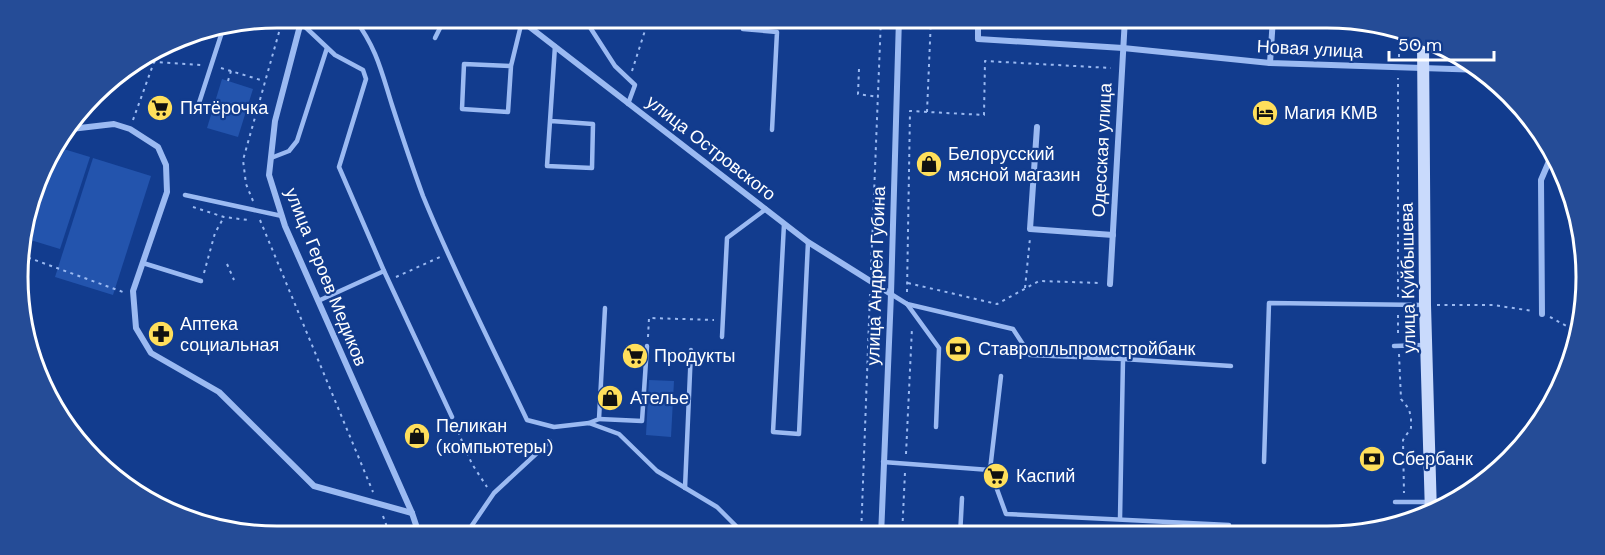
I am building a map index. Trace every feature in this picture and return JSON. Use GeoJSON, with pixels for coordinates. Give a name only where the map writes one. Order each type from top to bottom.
{"type":"FeatureCollection","features":[{"type":"Feature","properties":{"kind":"street","name":"улица Героев Медиков"},"geometry":{"type":"LineString","coordinates":[[299,28],[275,121],[269,175],[282,216],[416,526]]}},
{"type":"Feature","properties":{"kind":"street","name":"улица Островского"},"geometry":{"type":"LineString","coordinates":[[531,28],[808,242],[891,294]]}},
{"type":"Feature","properties":{"kind":"street","name":"улица Андрея Губина"},"geometry":{"type":"LineString","coordinates":[[881,526],[899,28]]}},
{"type":"Feature","properties":{"kind":"street","name":"Новая улица"},"geometry":{"type":"LineString","coordinates":[[978,28],[978,39],[1123,48],[1270,63],[1465,69]]}},
{"type":"Feature","properties":{"kind":"street","name":"Одесская улица"},"geometry":{"type":"LineString","coordinates":[[1110,284],[1124,28]]}},
{"type":"Feature","properties":{"kind":"street"},"geometry":{"type":"LineString","coordinates":[[1270,63],[1272,28]]}},
{"type":"Feature","properties":{"kind":"street","name":"улица Куйбышева"},"geometry":{"type":"LineString","coordinates":[[1423,47],[1425,305],[1431,504]]}},
{"type":"Feature","properties":{"kind":"street"},"geometry":{"type":"LineString","coordinates":[[78,128],[114,124],[130,129],[158,147],[166,165],[165,200],[134,291],[136,328],[151,353],[219,392],[314,486],[412,513]]}},
{"type":"Feature","properties":{"kind":"street"},"geometry":{"type":"LineString","coordinates":[[1037,127],[1030,230],[1113,235]]}},
{"type":"Feature","properties":{"kind":"street"},"geometry":{"type":"LineString","coordinates":[[1542,314],[1541,180],[1548,163]]}},
{"type":"Feature","properties":{"kind":"lane"},"geometry":{"type":"LineString","coordinates":[[308,28],[327,48],[363,70],[366,79],[339,167],[388,281],[452,417]]}},
{"type":"Feature","properties":{"kind":"lane"},"geometry":{"type":"LineString","coordinates":[[362,28],[379,60],[423,195],[448,254],[527,420],[554,427],[589,423],[599,419],[642,422],[647,346]]}},
{"type":"Feature","properties":{"kind":"lane"},"geometry":{"type":"LineString","coordinates":[[435,38],[440,28]]}},
{"type":"Feature","properties":{"kind":"lane"},"geometry":{"type":"LineString","coordinates":[[511,66],[464,64],[462,109],[508,111],[511,66],[518,28]]}},
{"type":"Feature","properties":{"kind":"lane"},"geometry":{"type":"LineString","coordinates":[[590,28],[615,66],[635,85],[628,104]]}},
{"type":"Feature","properties":{"kind":"lane"},"geometry":{"type":"LineString","coordinates":[[743,28],[743,30],[777,32],[772,130]]}},
{"type":"Feature","properties":{"kind":"lane"},"geometry":{"type":"LineString","coordinates":[[199,103],[221,35]]}},
{"type":"Feature","properties":{"kind":"lane"},"geometry":{"type":"LineString","coordinates":[[550,121],[593,124],[592,168],[547,166],[550,121],[555,46]]}},
{"type":"Feature","properties":{"kind":"lane"},"geometry":{"type":"LineString","coordinates":[[271,158],[289,151],[297,141],[327,48]]}},
{"type":"Feature","properties":{"kind":"lane"},"geometry":{"type":"LineString","coordinates":[[185,195],[282,216]]}},
{"type":"Feature","properties":{"kind":"lane"},"geometry":{"type":"LineString","coordinates":[[722,338],[727,238],[766,209]]}},
{"type":"Feature","properties":{"kind":"lane"},"geometry":{"type":"LineString","coordinates":[[784,224],[773,432],[800,434],[808,242]]}},
{"type":"Feature","properties":{"kind":"lane"},"geometry":{"type":"LineString","coordinates":[[143,263],[201,280]]}},
{"type":"Feature","properties":{"kind":"lane"},"geometry":{"type":"LineString","coordinates":[[318,301],[384,271]]}},
{"type":"Feature","properties":{"kind":"lane"},"geometry":{"type":"LineString","coordinates":[[891,294],[907,304],[1013,329],[1030,355],[1231,366]]}},
{"type":"Feature","properties":{"kind":"lane"},"geometry":{"type":"LineString","coordinates":[[1264,462],[1269,303],[1425,305]]}},
{"type":"Feature","properties":{"kind":"lane"},"geometry":{"type":"LineString","coordinates":[[907,304],[939,348],[936,427]]}},
{"type":"Feature","properties":{"kind":"lane"},"geometry":{"type":"LineString","coordinates":[[599,419],[605,308]]}},
{"type":"Feature","properties":{"kind":"lane"},"geometry":{"type":"LineString","coordinates":[[1396,346],[1426,345]]}},
{"type":"Feature","properties":{"kind":"lane"},"geometry":{"type":"LineString","coordinates":[[685,488],[691,350]]}},
{"type":"Feature","properties":{"kind":"lane"},"geometry":{"type":"LineString","coordinates":[[1120,519],[1123,359]]}},
{"type":"Feature","properties":{"kind":"lane"},"geometry":{"type":"LineString","coordinates":[[1001,376],[990,470],[1006,514],[1228,525]]}},
{"type":"Feature","properties":{"kind":"lane"},"geometry":{"type":"LineString","coordinates":[[589,423],[619,434],[657,471],[717,507],[736,526]]}},
{"type":"Feature","properties":{"kind":"lane"},"geometry":{"type":"LineString","coordinates":[[472,526],[493,496],[550,441]]}},
{"type":"Feature","properties":{"kind":"lane"},"geometry":{"type":"LineString","coordinates":[[883,462],[990,470]]}},
{"type":"Feature","properties":{"kind":"lane"},"geometry":{"type":"LineString","coordinates":[[961,526],[962,498]]}},
{"type":"Feature","properties":{"kind":"lane"},"geometry":{"type":"LineString","coordinates":[[1395,502],[1426,507]]}},
{"type":"Feature","properties":{"kind":"path"},"geometry":{"type":"LineString","coordinates":[[630,80],[646,28]]}},
{"type":"Feature","properties":{"kind":"path"},"geometry":{"type":"LineString","coordinates":[[927,112],[931,28]]}},
{"type":"Feature","properties":{"kind":"path"},"geometry":{"type":"LineString","coordinates":[[1399,39],[1396,346],[1401,399],[1409,409],[1411,418],[1411,428],[1403,440],[1404,502]]}},
{"type":"Feature","properties":{"kind":"path"},"geometry":{"type":"LineString","coordinates":[[907,304],[910,111],[984,115],[986,61],[1122,69]]}},
{"type":"Feature","properties":{"kind":"path"},"geometry":{"type":"LineString","coordinates":[[130,129],[154,62],[212,65],[264,81]]}},
{"type":"Feature","properties":{"kind":"path"},"geometry":{"type":"LineString","coordinates":[[859,69],[858,94],[878,97]]}},
{"type":"Feature","properties":{"kind":"path"},"geometry":{"type":"LineString","coordinates":[[228,81],[231,71]]}},
{"type":"Feature","properties":{"kind":"path"},"geometry":{"type":"LineString","coordinates":[[165,200],[224,216],[248,219]]}},
{"type":"Feature","properties":{"kind":"path"},"geometry":{"type":"LineString","coordinates":[[201,280],[215,233],[224,216]]}},
{"type":"Feature","properties":{"kind":"path"},"geometry":{"type":"LineString","coordinates":[[1025,288],[1030,230]]}},
{"type":"Feature","properties":{"kind":"path"},"geometry":{"type":"LineString","coordinates":[[388,281],[448,254]]}},
{"type":"Feature","properties":{"kind":"path"},"geometry":{"type":"LineString","coordinates":[[29,257],[128,294]]}},
{"type":"Feature","properties":{"kind":"path"},"geometry":{"type":"LineString","coordinates":[[227,264],[234,280]]}},
{"type":"Feature","properties":{"kind":"path"},"geometry":{"type":"LineString","coordinates":[[908,282],[997,303],[1039,280],[1110,284]]}},
{"type":"Feature","properties":{"kind":"path"},"geometry":{"type":"LineString","coordinates":[[1445,305],[1492,305],[1520,308],[1542,314],[1571,329]]}},
{"type":"Feature","properties":{"kind":"path"},"geometry":{"type":"LineString","coordinates":[[903,526],[913,313]]}},
{"type":"Feature","properties":{"kind":"path"},"geometry":{"type":"LineString","coordinates":[[647,346],[649,318],[723,320]]}},
{"type":"Feature","properties":{"kind":"path"},"geometry":{"type":"LineString","coordinates":[[452,417],[472,464],[493,496]]}},
{"type":"Feature","properties":{"kind":"shaded area"},"geometry":{"type":"Polygon","coordinates":[[[222,79],[253,89],[238,137],[207,128],[222,79]]]}},
{"type":"Feature","properties":{"kind":"shaded area"},"geometry":{"type":"Polygon","coordinates":[[[64,149],[90,157],[60,249],[32,240],[47,182],[64,149]]]}},
{"type":"Feature","properties":{"kind":"shaded area"},"geometry":{"type":"Polygon","coordinates":[[[93,158],[151,176],[113,295],[55,277],[93,158]]]}},
{"type":"Feature","properties":{"kind":"shaded area"},"geometry":{"type":"Polygon","coordinates":[[[649,380],[674,381],[671,437],[646,435],[649,380]]]}},
{"type":"Feature","properties":{"kind":"place","name":"Пятёрочка"},"geometry":{"type":"Point","coordinates":[160,108]}},
{"type":"Feature","properties":{"kind":"place","name":"Магия КМВ"},"geometry":{"type":"Point","coordinates":[1265,113]}},
{"type":"Feature","properties":{"kind":"place","name":"Белорусский мясной магазин"},"geometry":{"type":"Point","coordinates":[929,164]}},
{"type":"Feature","properties":{"kind":"place","name":"Аптека социальная"},"geometry":{"type":"Point","coordinates":[161,334]}},
{"type":"Feature","properties":{"kind":"place","name":"Ставропльпромстройбанк"},"geometry":{"type":"Point","coordinates":[958,349]}},
{"type":"Feature","properties":{"kind":"place","name":"Продукты"},"geometry":{"type":"Point","coordinates":[635,356]}},
{"type":"Feature","properties":{"kind":"place","name":"Ателье"},"geometry":{"type":"Point","coordinates":[610,398]}},
{"type":"Feature","properties":{"kind":"place","name":"Пеликан (компьютеры)"},"geometry":{"type":"Point","coordinates":[417,436]}},
{"type":"Feature","properties":{"kind":"place","name":"Сбербанк"},"geometry":{"type":"Point","coordinates":[1372,459]}},
{"type":"Feature","properties":{"kind":"place","name":"Каспий"},"geometry":{"type":"Point","coordinates":[996,476]}}]}
